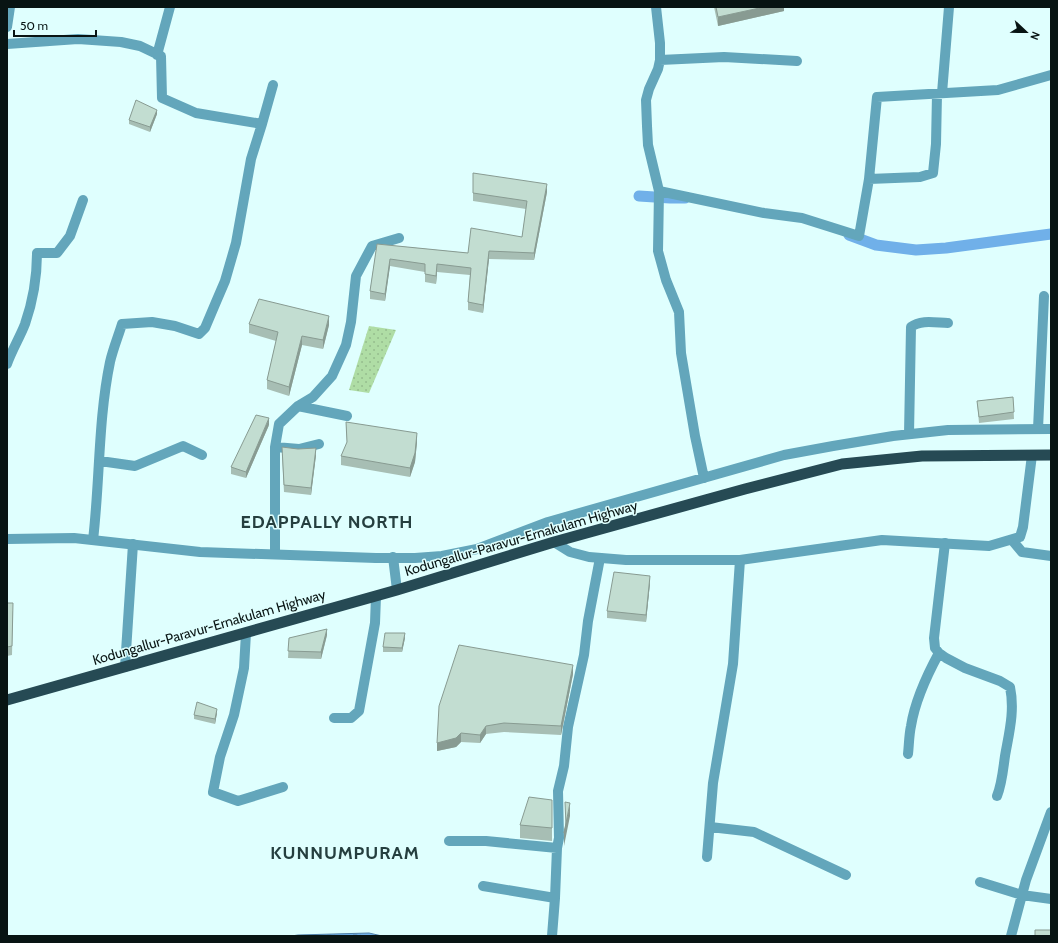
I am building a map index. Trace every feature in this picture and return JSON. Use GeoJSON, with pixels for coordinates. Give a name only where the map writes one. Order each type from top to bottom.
{"type":"FeatureCollection","features":[{"type":"Feature","properties":{"kind":"highway","name":"Kodungallur-Paravur-Ernakulam Highway"},"geometry":{"type":"LineString","coordinates":[[7,700],[397,590],[554,542],[745,489],[842,464],[922,456],[1051,455]]}},
{"type":"Feature","properties":{"kind":"street"},"geometry":{"type":"LineString","coordinates":[[7,27],[10,7]]}},
{"type":"Feature","properties":{"kind":"street"},"geometry":{"type":"LineString","coordinates":[[157,55],[170,7]]}},
{"type":"Feature","properties":{"kind":"street"},"geometry":{"type":"LineString","coordinates":[[656,7],[660,43],[660,60],[646,100],[648,145],[659,196],[658,251],[666,280],[679,312],[682,353],[704,478]]}},
{"type":"Feature","properties":{"kind":"street"},"geometry":{"type":"LineString","coordinates":[[869,179],[920,177],[933,172],[948,7]]}},
{"type":"Feature","properties":{"kind":"street"},"geometry":{"type":"LineString","coordinates":[[7,44],[78,39],[121,42],[140,46],[161,56],[162,98],[196,113],[262,124]]}},
{"type":"Feature","properties":{"kind":"street"},"geometry":{"type":"LineString","coordinates":[[660,60],[724,57],[797,61]]}},
{"type":"Feature","properties":{"kind":"street"},"geometry":{"type":"LineString","coordinates":[[659,196],[802,218],[859,236],[869,179],[877,97],[998,90],[1051,75]]}},
{"type":"Feature","properties":{"kind":"street"},"geometry":{"type":"LineString","coordinates":[[92,540],[105,393],[110,361],[122,324],[152,322],[175,326],[198,334],[205,328],[225,281],[236,243],[251,159],[273,85]]}},
{"type":"Feature","properties":{"kind":"street"},"geometry":{"type":"LineString","coordinates":[[7,364],[25,324],[31,303],[37,274],[37,254],[57,253],[70,236],[83,200]]}},
{"type":"Feature","properties":{"kind":"street"},"geometry":{"type":"LineString","coordinates":[[275,554],[275,447],[279,424],[298,406],[313,397],[332,376],[346,345],[351,322],[356,276],[372,246],[399,238]]}},
{"type":"Feature","properties":{"kind":"street"},"geometry":{"type":"LineString","coordinates":[[1038,428],[1044,296]]}},
{"type":"Feature","properties":{"kind":"street"},"geometry":{"type":"LineString","coordinates":[[909,434],[912,327],[915,324],[924,322],[948,323]]}},
{"type":"Feature","properties":{"kind":"street"},"geometry":{"type":"LineString","coordinates":[[298,406],[347,416]]}},
{"type":"Feature","properties":{"kind":"street"},"geometry":{"type":"LineString","coordinates":[[7,539],[74,538],[200,552],[376,558],[442,556],[477,549],[548,522],[784,455],[848,443],[948,430],[1051,429]]}},
{"type":"Feature","properties":{"kind":"street"},"geometry":{"type":"LineString","coordinates":[[275,447],[299,450],[319,444]]}},
{"type":"Feature","properties":{"kind":"street"},"geometry":{"type":"LineString","coordinates":[[100,461],[135,466],[183,446],[202,455]]}},
{"type":"Feature","properties":{"kind":"street"},"geometry":{"type":"LineString","coordinates":[[554,542],[570,552],[589,558],[626,560],[740,560],[882,540],[989,546],[1020,537],[1023,527],[1032,455]]}},
{"type":"Feature","properties":{"kind":"street"},"geometry":{"type":"LineString","coordinates":[[1012,540],[1022,552],[1051,556]]}},
{"type":"Feature","properties":{"kind":"street"},"geometry":{"type":"LineString","coordinates":[[945,543],[934,638],[935,648],[939,653],[956,664],[1000,681],[1010,688],[1012,698],[1009,735],[1003,774],[997,796]]}},
{"type":"Feature","properties":{"kind":"street"},"geometry":{"type":"LineString","coordinates":[[125,667],[134,544]]}},
{"type":"Feature","properties":{"kind":"street"},"geometry":{"type":"LineString","coordinates":[[477,549],[479,565]]}},
{"type":"Feature","properties":{"kind":"street"},"geometry":{"type":"LineString","coordinates":[[393,558],[397,590]]}},
{"type":"Feature","properties":{"kind":"street"},"geometry":{"type":"LineString","coordinates":[[552,936],[557,848],[559,838],[558,791],[564,766],[568,727],[584,655],[588,621],[600,558]]}},
{"type":"Feature","properties":{"kind":"street"},"geometry":{"type":"LineString","coordinates":[[707,857],[713,782],[733,664],[740,560]]}},
{"type":"Feature","properties":{"kind":"street"},"geometry":{"type":"LineString","coordinates":[[334,718],[351,718],[359,711],[375,623],[376,596]]}},
{"type":"Feature","properties":{"kind":"street"},"geometry":{"type":"LineString","coordinates":[[246,633],[244,668],[234,715],[220,757],[213,792],[238,801],[283,787]]}},
{"type":"Feature","properties":{"kind":"street"},"geometry":{"type":"LineString","coordinates":[[908,754],[910,726],[928,674],[939,653]]}},
{"type":"Feature","properties":{"kind":"street"},"geometry":{"type":"LineString","coordinates":[[1011,936],[1022,895],[1051,812]]}},
{"type":"Feature","properties":{"kind":"street"},"geometry":{"type":"LineString","coordinates":[[710,826],[754,832],[846,875]]}},
{"type":"Feature","properties":{"kind":"street"},"geometry":{"type":"LineString","coordinates":[[449,841],[486,841],[557,848]]}},
{"type":"Feature","properties":{"kind":"street"},"geometry":{"type":"LineString","coordinates":[[980,882],[1022,895],[1051,899]]}},
{"type":"Feature","properties":{"kind":"street"},"geometry":{"type":"LineString","coordinates":[[483,886],[555,898]]}},
{"type":"Feature","properties":{"kind":"green space"},"geometry":{"type":"Polygon","coordinates":[[[369,326],[396,330],[369,393],[349,390],[369,326]]]}},
{"type":"Feature","properties":{"kind":"water"},"geometry":{"type":"Polygon","coordinates":[[[369,933],[382,936],[291,936],[298,935],[369,933]]]}},
{"type":"Feature","properties":{"kind":"building"},"geometry":{"type":"Polygon","coordinates":[[[716,7],[764,7],[718,17],[716,7]]]}},
{"type":"Feature","properties":{"kind":"building"},"geometry":{"type":"Polygon","coordinates":[[[136,100],[157,110],[150,127],[129,120],[136,100]]]}},
{"type":"Feature","properties":{"kind":"building"},"geometry":{"type":"Polygon","coordinates":[[[473,173],[547,184],[534,253],[489,251],[483,305],[468,302],[471,268],[437,264],[436,276],[425,274],[425,264],[390,259],[385,294],[370,291],[377,244],[468,253],[471,228],[522,237],[527,201],[473,193],[473,173]]]}},
{"type":"Feature","properties":{"kind":"building"},"geometry":{"type":"Polygon","coordinates":[[[259,299],[329,316],[323,340],[302,336],[289,387],[267,380],[278,332],[249,324],[259,299]]]}},
{"type":"Feature","properties":{"kind":"building"},"geometry":{"type":"Polygon","coordinates":[[[1013,397],[1014,412],[979,417],[977,401],[1013,397]]]}},
{"type":"Feature","properties":{"kind":"building"},"geometry":{"type":"Polygon","coordinates":[[[256,415],[269,418],[246,472],[231,467],[256,415]]]}},
{"type":"Feature","properties":{"kind":"building"},"geometry":{"type":"Polygon","coordinates":[[[346,422],[417,433],[415,453],[410,468],[341,456],[347,442],[346,422]]]}},
{"type":"Feature","properties":{"kind":"building"},"geometry":{"type":"Polygon","coordinates":[[[282,447],[298,449],[316,448],[311,488],[284,485],[282,447]]]}},
{"type":"Feature","properties":{"kind":"building"},"geometry":{"type":"Polygon","coordinates":[[[614,572],[650,576],[646,615],[607,611],[614,572]]]}},
{"type":"Feature","properties":{"kind":"building"},"geometry":{"type":"Polygon","coordinates":[[[7,603],[13,603],[12,646],[7,647],[7,603]]]}},
{"type":"Feature","properties":{"kind":"building"},"geometry":{"type":"Polygon","coordinates":[[[327,629],[321,652],[288,651],[289,638],[327,629]]]}},
{"type":"Feature","properties":{"kind":"building"},"geometry":{"type":"Polygon","coordinates":[[[385,633],[405,633],[402,648],[383,647],[385,633]]]}},
{"type":"Feature","properties":{"kind":"building"},"geometry":{"type":"Polygon","coordinates":[[[459,645],[573,665],[561,726],[504,723],[486,726],[480,735],[461,733],[456,738],[437,743],[439,706],[459,645]]]}},
{"type":"Feature","properties":{"kind":"building"},"geometry":{"type":"Polygon","coordinates":[[[197,702],[217,709],[215,719],[194,715],[197,702]]]}},
{"type":"Feature","properties":{"kind":"building"},"geometry":{"type":"Polygon","coordinates":[[[529,797],[552,800],[552,828],[520,825],[529,797]]]}},
{"type":"Feature","properties":{"kind":"building"},"geometry":{"type":"Polygon","coordinates":[[[565,802],[570,803],[566,823],[565,802]]]}},
{"type":"Feature","properties":{"kind":"building"},"geometry":{"type":"Polygon","coordinates":[[[1035,930],[1051,930],[1051,936],[1035,936],[1035,930]]]}},
{"type":"Feature","properties":{"kind":"waterway"},"geometry":{"type":"LineString","coordinates":[[639,196],[685,198]]}},
{"type":"Feature","properties":{"kind":"waterway"},"geometry":{"type":"LineString","coordinates":[[849,235],[876,245],[916,250],[946,248],[1051,234]]}},
{"type":"Feature","properties":{"kind":"district","name":"EDAPPALLY NORTH"},"geometry":{"type":"Point","coordinates":[327,522]}},
{"type":"Feature","properties":{"kind":"district","name":"KUNNUMPURAM"},"geometry":{"type":"Point","coordinates":[345,853]}}]}
